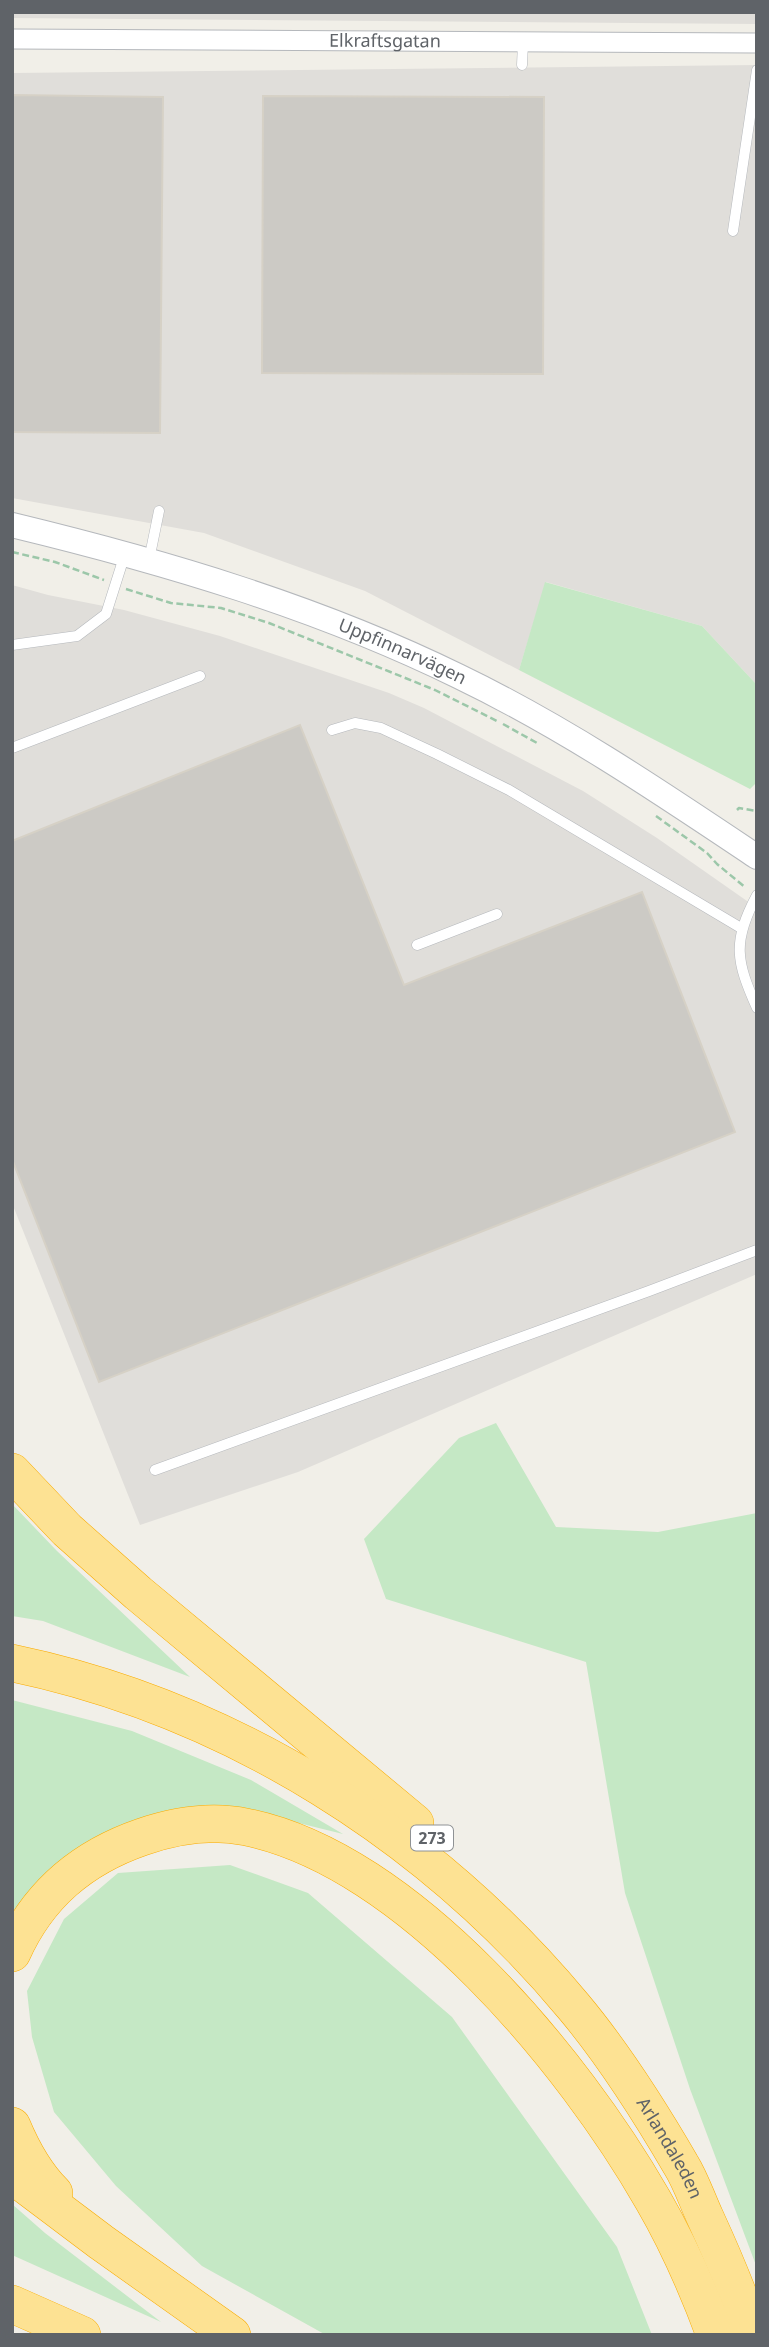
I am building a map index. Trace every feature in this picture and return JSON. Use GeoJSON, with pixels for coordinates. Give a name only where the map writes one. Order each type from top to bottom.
{"type":"FeatureCollection","features":[{"type":"Feature","properties":{"kind":"highway","name":"273"},"geometry":{"type":"LineString","coordinates":[[12,1472],[67,1530],[138,1594],[414,1822],[464,1868],[494,1899],[552,1981]]}},
{"type":"Feature","properties":{"kind":"highway"},"geometry":{"type":"LineString","coordinates":[[12,1663],[78,1680],[165,1710],[210,1728],[315,1783],[413,1849],[465,1894],[552,1981]]}},
{"type":"Feature","properties":{"kind":"highway"},"geometry":{"type":"LineString","coordinates":[[12,1953],[21,1934],[47,1896],[83,1864],[121,1844],[158,1831],[191,1825],[244,1826],[285,1838],[336,1860],[383,1889],[429,1926],[488,1982],[550,2050],[602,2122],[653,2200],[698,2288],[715,2335]]}},
{"type":"Feature","properties":{"kind":"highway","name":"Arlandaleden"},"geometry":{"type":"LineString","coordinates":[[552,1981],[623,2071],[682,2167],[734,2279],[753,2335]]}},
{"type":"Feature","properties":{"kind":"highway"},"geometry":{"type":"LineString","coordinates":[[12,2126],[19,2144],[42,2181],[101,2242]]}},
{"type":"Feature","properties":{"kind":"highway"},"geometry":{"type":"LineString","coordinates":[[12,2175],[232,2335]]}},
{"type":"Feature","properties":{"kind":"highway"},"geometry":{"type":"LineString","coordinates":[[12,2304],[82,2335]]}},
{"type":"Feature","properties":{"kind":"street","name":"Elkraftsgatan"},"geometry":{"type":"LineString","coordinates":[[12,39],[757,43]]}},
{"type":"Feature","properties":{"kind":"street","name":"Uppfinnarvägen"},"geometry":{"type":"LineString","coordinates":[[12,525],[125,554],[233,587],[342,626],[458,676],[583,743],[757,857]]}},
{"type":"Feature","properties":{"kind":"lane"},"geometry":{"type":"LineString","coordinates":[[522,65],[523,43]]}},
{"type":"Feature","properties":{"kind":"lane"},"geometry":{"type":"LineString","coordinates":[[733,231],[757,70]]}},
{"type":"Feature","properties":{"kind":"lane"},"geometry":{"type":"LineString","coordinates":[[149,561],[159,511]]}},
{"type":"Feature","properties":{"kind":"lane"},"geometry":{"type":"LineString","coordinates":[[12,645],[77,636],[106,614],[125,554]]}},
{"type":"Feature","properties":{"kind":"lane"},"geometry":{"type":"LineString","coordinates":[[12,748],[201,676]]}},
{"type":"Feature","properties":{"kind":"lane"},"geometry":{"type":"LineString","coordinates":[[332,730],[355,723],[381,729],[437,754],[509,790],[741,928]]}},
{"type":"Feature","properties":{"kind":"lane"},"geometry":{"type":"LineString","coordinates":[[756,896],[741,928],[740,961],[757,1008]]}},
{"type":"Feature","properties":{"kind":"lane"},"geometry":{"type":"LineString","coordinates":[[417,944],[497,914]]}},
{"type":"Feature","properties":{"kind":"lane"},"geometry":{"type":"LineString","coordinates":[[155,1470],[757,1250]]}},
{"type":"Feature","properties":{"kind":"path"},"geometry":{"type":"LineString","coordinates":[[12,552],[55,562],[171,603],[221,608],[317,642],[435,690],[542,746]]}},
{"type":"Feature","properties":{"kind":"path"},"geometry":{"type":"LineString","coordinates":[[737,810],[757,811]]}},
{"type":"Feature","properties":{"kind":"path"},"geometry":{"type":"LineString","coordinates":[[651,813],[707,853],[756,896]]}},
{"type":"Feature","properties":{"kind":"shaded area"},"geometry":{"type":"Polygon","coordinates":[[[12,12],[757,12],[757,24],[12,18],[12,12]]]}},
{"type":"Feature","properties":{"kind":"shaded area"},"geometry":{"type":"Polygon","coordinates":[[[757,65],[757,685],[702,626],[546,582],[519,670],[365,591],[204,533],[12,498],[12,73],[757,65]]]}},
{"type":"Feature","properties":{"kind":"shaded area"},"geometry":{"type":"Polygon","coordinates":[[[12,585],[124,610],[220,636],[389,693],[424,708],[583,791],[657,838],[757,908],[757,1274],[298,1472],[140,1525],[12,1203],[12,585]]]}},
{"type":"Feature","properties":{"kind":"green space"},"geometry":{"type":"Polygon","coordinates":[[[545,582],[702,626],[757,685],[757,782],[750,789],[519,670],[545,582]]]}},
{"type":"Feature","properties":{"kind":"green space"},"geometry":{"type":"Polygon","coordinates":[[[496,1423],[556,1527],[658,1532],[757,1513],[757,2268],[690,2089],[625,1893],[586,1662],[386,1599],[364,1539],[459,1438],[496,1423]]]}},
{"type":"Feature","properties":{"kind":"green space"},"geometry":{"type":"Polygon","coordinates":[[[12,1504],[57,1551],[190,1677],[43,1621],[12,1616],[12,1504]]]}},
{"type":"Feature","properties":{"kind":"green space"},"geometry":{"type":"Polygon","coordinates":[[[12,1700],[132,1731],[251,1780],[343,1834],[246,1810],[186,1807],[119,1826],[60,1861],[12,1912],[12,1700]]]}},
{"type":"Feature","properties":{"kind":"green space"},"geometry":{"type":"Polygon","coordinates":[[[230,1865],[308,1893],[452,2017],[617,2247],[652,2335],[326,2335],[202,2266],[116,2186],[54,2112],[32,2037],[27,1991],[64,1919],[118,1873],[230,1865]]]}},
{"type":"Feature","properties":{"kind":"green space"},"geometry":{"type":"Polygon","coordinates":[[[12,2204],[45,2233],[161,2322],[12,2255],[12,2204]]]}},
{"type":"Feature","properties":{"kind":"building"},"geometry":{"type":"Polygon","coordinates":[[[12,95],[163,97],[160,433],[12,432],[12,95]]]}},
{"type":"Feature","properties":{"kind":"building"},"geometry":{"type":"Polygon","coordinates":[[[263,96],[544,97],[543,374],[262,373],[263,96]]]}},
{"type":"Feature","properties":{"kind":"building"},"geometry":{"type":"Polygon","coordinates":[[[300,725],[404,985],[642,892],[735,1132],[99,1382],[12,1159],[12,841],[300,725]]]}}]}
